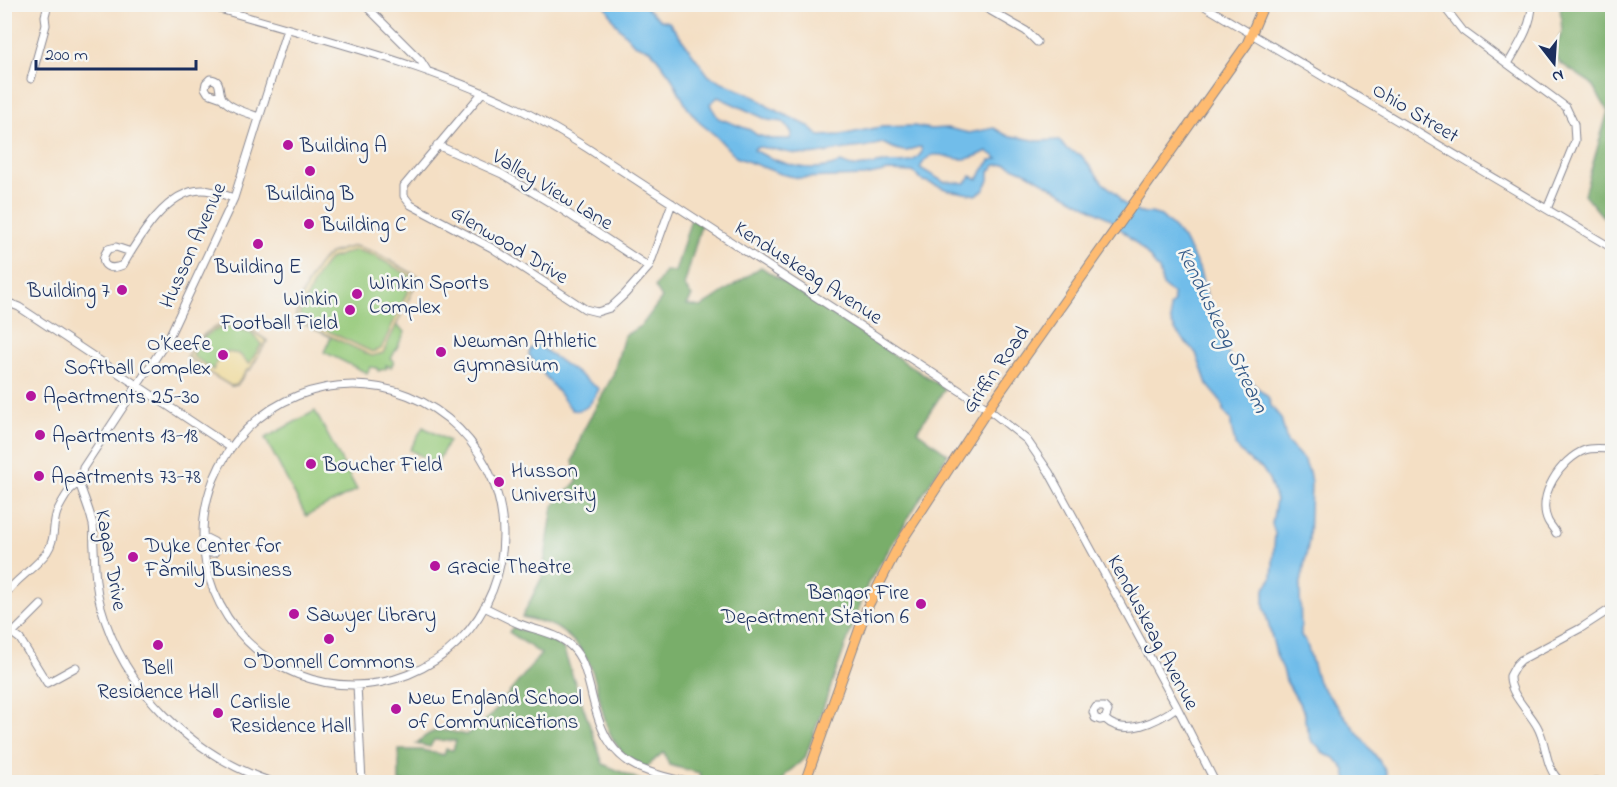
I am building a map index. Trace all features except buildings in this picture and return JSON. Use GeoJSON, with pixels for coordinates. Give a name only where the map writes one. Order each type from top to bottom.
{"type":"FeatureCollection","features":[{"type":"Feature","properties":{"kind":"main road","name":"Griffin Road"},"geometry":{"type":"LineString","coordinates":[[805,783],[867,608],[898,545],[988,409],[1252,35],[1264,4]]}},
{"type":"Feature","properties":{"kind":"street"},"geometry":{"type":"LineString","coordinates":[[31,79],[46,25],[45,16],[48,4]]}},
{"type":"Feature","properties":{"kind":"street","name":"Kenduskeag Avenue"},"geometry":{"type":"LineString","coordinates":[[203,4],[428,72],[482,93],[546,123],[988,409],[1028,440],[1049,472],[1177,707],[1215,783]]}},
{"type":"Feature","properties":{"kind":"street"},"geometry":{"type":"LineString","coordinates":[[364,4],[421,61],[428,72]]}},
{"type":"Feature","properties":{"kind":"street"},"geometry":{"type":"LineString","coordinates":[[978,4],[1026,32],[1037,42]]}},
{"type":"Feature","properties":{"kind":"street","name":"Ohio Street"},"geometry":{"type":"LineString","coordinates":[[1201,4],[1612,248]]}},
{"type":"Feature","properties":{"kind":"street"},"geometry":{"type":"LineString","coordinates":[[1442,4],[1463,31],[1566,107],[1574,124],[1575,141],[1547,209]]}},
{"type":"Feature","properties":{"kind":"street"},"geometry":{"type":"LineString","coordinates":[[1508,64],[1525,32],[1532,13],[1532,4]]}},
{"type":"Feature","properties":{"kind":"street","name":"Husson Avenue"},"geometry":{"type":"LineString","coordinates":[[4,596],[31,571],[47,552],[52,542],[55,518],[59,508],[70,490],[79,482],[83,468],[168,339],[234,198],[287,28]]}},
{"type":"Feature","properties":{"kind":"street","name":"Glenwood Drive"},"geometry":{"type":"LineString","coordinates":[[482,93],[404,186],[404,196],[411,205],[492,248],[585,309],[597,312],[610,308],[649,267],[672,203]]}},
{"type":"Feature","properties":{"kind":"street"},"geometry":{"type":"LineString","coordinates":[[222,98],[231,105],[258,117]]}},
{"type":"Feature","properties":{"kind":"street","name":"Valley View Lane"},"geometry":{"type":"LineString","coordinates":[[437,145],[502,174],[564,211],[649,267]]}},
{"type":"Feature","properties":{"kind":"street"},"geometry":{"type":"LineString","coordinates":[[131,252],[163,208],[190,191],[204,190],[234,198]]}},
{"type":"Feature","properties":{"kind":"street"},"geometry":{"type":"LineString","coordinates":[[4,301],[19,307],[231,447]]}},
{"type":"Feature","properties":{"kind":"street"},"geometry":{"type":"LineString","coordinates":[[339,385],[366,385],[393,390],[429,406],[451,422],[475,448],[498,496],[502,525],[501,553],[495,581],[484,607],[460,639],[429,664],[394,679],[357,685],[333,684],[286,670],[264,657],[246,641],[217,602],[205,565],[206,515],[210,492],[222,462],[231,447],[256,419],[273,407],[313,390],[339,385]]}},
{"type":"Feature","properties":{"kind":"street"},"geometry":{"type":"LineString","coordinates":[[1556,533],[1548,522],[1545,509],[1552,480],[1560,466],[1572,456],[1587,449],[1612,449]]}},
{"type":"Feature","properties":{"kind":"street","name":"Kagan Drive"},"geometry":{"type":"LineString","coordinates":[[79,482],[93,522],[95,579],[100,604],[108,628],[131,675],[159,708],[194,741],[232,767],[273,783]]}},
{"type":"Feature","properties":{"kind":"street"},"geometry":{"type":"LineString","coordinates":[[205,549],[214,553],[218,547],[206,538]]}},
{"type":"Feature","properties":{"kind":"street"},"geometry":{"type":"LineString","coordinates":[[13,633],[41,605]]}},
{"type":"Feature","properties":{"kind":"street"},"geometry":{"type":"LineString","coordinates":[[484,607],[515,622],[560,637],[570,645],[580,655],[598,722],[614,749],[630,764],[638,768],[687,783]]}},
{"type":"Feature","properties":{"kind":"street"},"geometry":{"type":"LineString","coordinates":[[1561,783],[1552,774],[1540,733],[1514,690],[1510,676],[1521,660],[1581,628],[1612,608]]}},
{"type":"Feature","properties":{"kind":"street"},"geometry":{"type":"LineString","coordinates":[[4,627],[20,639],[47,683],[76,667]]}},
{"type":"Feature","properties":{"kind":"street"},"geometry":{"type":"LineString","coordinates":[[357,685],[362,783]]}},
{"type":"Feature","properties":{"kind":"street"},"geometry":{"type":"LineString","coordinates":[[1105,719],[1119,728],[1138,726],[1153,722],[1177,707]]}},
{"type":"Feature","properties":{"kind":"street"},"geometry":{"type":"LineString","coordinates":[[1592,783],[1596,781],[1603,783]]}},
{"type":"Feature","properties":{"kind":"green space"},"geometry":{"type":"Polygon","coordinates":[[[1560,5],[1612,5],[1612,193],[1603,217],[1584,194],[1608,111],[1591,83],[1560,63],[1553,54],[1562,32],[1560,5]]]}},
{"type":"Feature","properties":{"kind":"green space"},"geometry":{"type":"Polygon","coordinates":[[[691,219],[701,225],[684,286],[692,296],[687,305],[701,307],[761,267],[945,389],[917,431],[948,454],[868,583],[805,758],[786,774],[782,782],[702,782],[700,773],[669,765],[664,752],[646,767],[630,758],[622,752],[605,721],[593,672],[586,657],[574,642],[557,628],[522,617],[542,577],[553,506],[577,481],[573,461],[582,433],[613,375],[624,336],[642,325],[662,298],[655,287],[665,271],[675,272],[691,219]]]}},
{"type":"Feature","properties":{"kind":"green space","name":"Winkin Sports Complex"},"geometry":{"type":"Polygon","coordinates":[[[354,246],[374,252],[419,277],[396,325],[405,332],[391,359],[394,361],[391,367],[386,365],[387,368],[378,371],[377,368],[370,367],[367,373],[324,352],[331,337],[296,320],[302,296],[322,261],[333,253],[354,246]]]}},
{"type":"Feature","properties":{"kind":"green space","name":"O’Keefe Softball Complex"},"geometry":{"type":"Polygon","coordinates":[[[233,324],[251,330],[267,341],[237,385],[231,386],[187,356],[211,330],[233,324]]]}},
{"type":"Feature","properties":{"kind":"green space","name":"Boucher Field"},"geometry":{"type":"Polygon","coordinates":[[[315,411],[357,490],[306,516],[265,438],[315,411]]]}},
{"type":"Feature","properties":{"kind":"green space"},"geometry":{"type":"Polygon","coordinates":[[[423,427],[449,441],[436,464],[410,450],[423,427]]]}},
{"type":"Feature","properties":{"kind":"green space"},"geometry":{"type":"Polygon","coordinates":[[[513,627],[550,640],[563,648],[603,764],[644,782],[399,782],[399,750],[422,750],[444,755],[446,749],[453,750],[456,741],[434,740],[430,747],[416,744],[428,734],[439,730],[466,735],[491,715],[541,654],[509,632],[513,627]]]}},
{"type":"Feature","properties":{"kind":"sand"},"geometry":{"type":"Polygon","coordinates":[[[354,246],[374,252],[419,277],[383,353],[372,356],[296,320],[302,296],[322,261],[336,251],[354,246]],[[355,250],[329,259],[318,274],[300,312],[300,318],[372,352],[381,349],[414,278],[373,255],[355,250]]]}},
{"type":"Feature","properties":{"kind":"sand"},"geometry":{"type":"Polygon","coordinates":[[[233,324],[251,330],[267,341],[250,370],[248,369],[237,385],[231,386],[199,367],[200,365],[187,356],[206,333],[233,324]],[[230,327],[211,332],[198,344],[193,356],[213,370],[218,359],[226,352],[239,354],[249,364],[262,344],[250,332],[230,327]]]}},
{"type":"Feature","properties":{"kind":"water"},"geometry":{"type":"Polygon","coordinates":[[[605,5],[643,5],[660,20],[669,22],[709,76],[757,98],[769,107],[808,126],[819,136],[841,135],[880,127],[914,126],[931,129],[947,128],[969,133],[994,128],[1006,135],[1039,141],[1059,140],[1066,149],[1081,155],[1103,183],[1116,193],[1121,202],[1139,213],[1161,216],[1175,229],[1186,243],[1199,268],[1211,311],[1234,367],[1268,397],[1271,406],[1281,418],[1287,442],[1303,459],[1309,471],[1311,483],[1309,540],[1300,588],[1301,636],[1306,641],[1318,682],[1378,759],[1386,772],[1388,782],[1347,782],[1345,770],[1335,758],[1324,754],[1312,742],[1305,721],[1305,713],[1286,681],[1277,657],[1264,607],[1264,590],[1272,578],[1275,533],[1272,524],[1276,500],[1269,479],[1262,468],[1252,463],[1235,446],[1231,420],[1224,412],[1221,401],[1207,384],[1196,353],[1177,333],[1171,322],[1170,306],[1174,302],[1173,294],[1163,286],[1159,270],[1144,251],[1110,219],[1027,173],[1006,164],[996,165],[989,171],[989,180],[983,191],[976,195],[948,190],[922,180],[913,172],[888,171],[865,176],[799,178],[781,174],[736,157],[700,123],[687,107],[670,75],[651,50],[634,44],[616,24],[605,5]],[[718,97],[710,104],[718,118],[757,135],[771,139],[790,139],[792,133],[783,122],[768,120],[718,97]],[[882,143],[809,155],[762,147],[756,147],[754,150],[785,163],[808,168],[831,166],[841,162],[856,166],[904,163],[914,160],[922,152],[921,147],[904,151],[882,143]],[[987,151],[973,157],[957,159],[934,155],[929,157],[920,168],[944,182],[966,183],[971,176],[978,179],[990,160],[998,159],[987,151]]]}},
{"type":"Feature","properties":{"kind":"water"},"geometry":{"type":"Polygon","coordinates":[[[538,345],[599,389],[586,408],[572,410],[529,355],[530,349],[538,345]]]}},
{"type":"Feature","properties":{"kind":"place","name":"Building A"},"geometry":{"type":"Point","coordinates":[288,145]}},
{"type":"Feature","properties":{"kind":"place","name":"Building B"},"geometry":{"type":"Point","coordinates":[310,171]}},
{"type":"Feature","properties":{"kind":"place","name":"Building C"},"geometry":{"type":"Point","coordinates":[309,224]}},
{"type":"Feature","properties":{"kind":"place","name":"Building E"},"geometry":{"type":"Point","coordinates":[258,244]}},
{"type":"Feature","properties":{"kind":"place","name":"Building 7"},"geometry":{"type":"Point","coordinates":[122,290]}},
{"type":"Feature","properties":{"kind":"place","name":"Winkin Sports Complex"},"geometry":{"type":"Point","coordinates":[357,294]}},
{"type":"Feature","properties":{"kind":"place","name":"Winkin Football Field"},"geometry":{"type":"Point","coordinates":[350,310]}},
{"type":"Feature","properties":{"kind":"place","name":"Newman Athletic Gymnasium"},"geometry":{"type":"Point","coordinates":[441,352]}},
{"type":"Feature","properties":{"kind":"place","name":"O’Keefe Softball Complex"},"geometry":{"type":"Point","coordinates":[223,355]}},
{"type":"Feature","properties":{"kind":"place","name":"Apartments 25-30"},"geometry":{"type":"Point","coordinates":[31,396]}},
{"type":"Feature","properties":{"kind":"place","name":"Apartments 13-18"},"geometry":{"type":"Point","coordinates":[40,435]}},
{"type":"Feature","properties":{"kind":"place","name":"Boucher Field"},"geometry":{"type":"Point","coordinates":[311,464]}},
{"type":"Feature","properties":{"kind":"place","name":"Apartments 73-78"},"geometry":{"type":"Point","coordinates":[39,476]}},
{"type":"Feature","properties":{"kind":"place","name":"Husson University"},"geometry":{"type":"Point","coordinates":[499,482]}},
{"type":"Feature","properties":{"kind":"place","name":"Dyke Center for Family Business"},"geometry":{"type":"Point","coordinates":[133,557]}},
{"type":"Feature","properties":{"kind":"place","name":"Gracie Theatre"},"geometry":{"type":"Point","coordinates":[435,566]}},
{"type":"Feature","properties":{"kind":"place","name":"Bangor Fire Department Station 6"},"geometry":{"type":"Point","coordinates":[921,604]}},
{"type":"Feature","properties":{"kind":"place","name":"Sawyer Library"},"geometry":{"type":"Point","coordinates":[294,614]}},
{"type":"Feature","properties":{"kind":"place","name":"O'Donnell Commons"},"geometry":{"type":"Point","coordinates":[329,639]}},
{"type":"Feature","properties":{"kind":"place","name":"Bell Residence Hall"},"geometry":{"type":"Point","coordinates":[158,645]}},
{"type":"Feature","properties":{"kind":"place","name":"New England School of Communications"},"geometry":{"type":"Point","coordinates":[396,709]}},
{"type":"Feature","properties":{"kind":"place","name":"Carlisle Residence Hall"},"geometry":{"type":"Point","coordinates":[218,713]}},
{"type":"Feature","properties":{"kind":"water label","name":"Kenduskeag Stream"},"geometry":{"type":"Point","coordinates":[1224,329]}}]}
